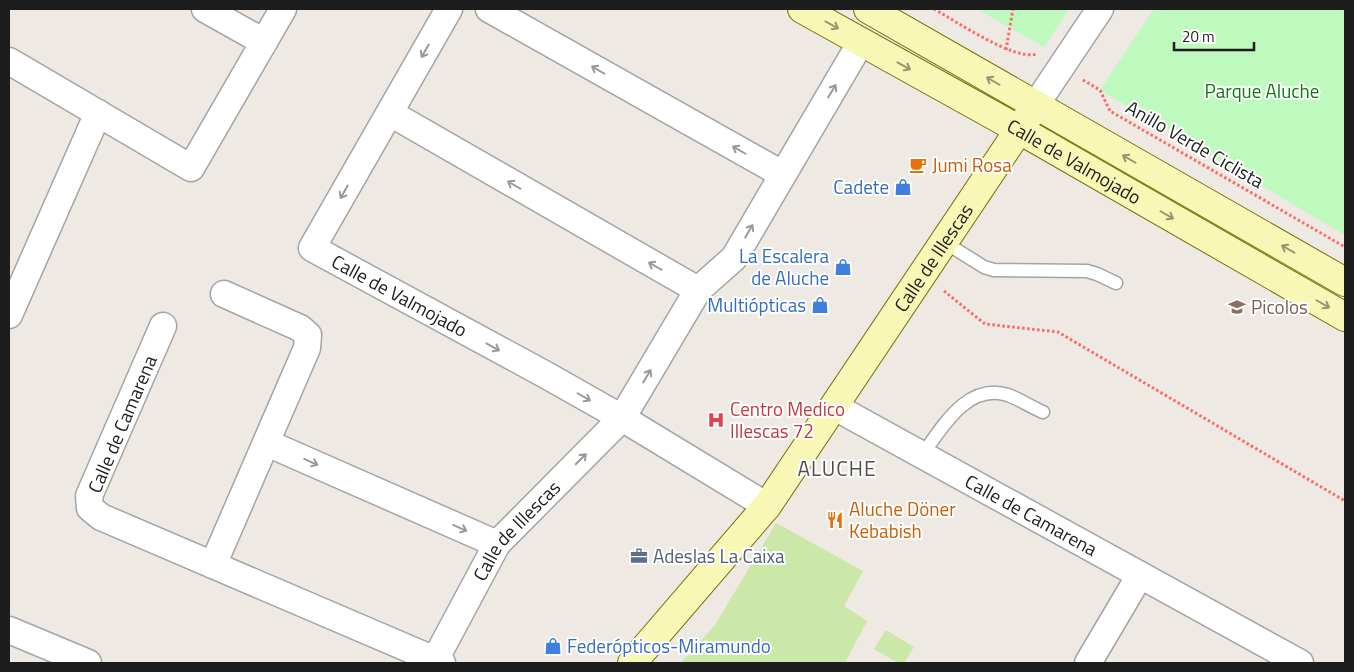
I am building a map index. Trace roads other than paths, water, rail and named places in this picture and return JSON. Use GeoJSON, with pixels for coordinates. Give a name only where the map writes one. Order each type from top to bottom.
{"type":"FeatureCollection","features":[{"type":"Feature","properties":{"kind":"street"},"geometry":{"type":"LineString","coordinates":[[205,9],[264,42]]}},
{"type":"Feature","properties":{"kind":"street"},"geometry":{"type":"LineString","coordinates":[[9,61],[191,168],[284,9]]}},
{"type":"Feature","properties":{"kind":"street","name":"Calle de Valmojado"},"geometry":{"type":"LineString","coordinates":[[449,9],[312,248],[622,418]]}},
{"type":"Feature","properties":{"kind":"street"},"geometry":{"type":"LineString","coordinates":[[489,9],[782,174]]}},
{"type":"Feature","properties":{"kind":"street","name":"Calle de Valmojado"},"geometry":{"type":"LineString","coordinates":[[802,9],[1018,129],[1345,317]]}},
{"type":"Feature","properties":{"kind":"street","name":"Calle de Valmojado"},"geometry":{"type":"LineString","coordinates":[[868,9],[1345,282]]}},
{"type":"Feature","properties":{"kind":"street","name":"Calle de Illescas"},"geometry":{"type":"LineString","coordinates":[[632,663],[768,506],[1018,129],[1063,66],[1100,9]]}},
{"type":"Feature","properties":{"kind":"street","name":"Calle de Illescas"},"geometry":{"type":"LineString","coordinates":[[438,662],[497,544],[622,418],[698,290],[734,258],[861,42]]}},
{"type":"Feature","properties":{"kind":"street"},"geometry":{"type":"LineString","coordinates":[[9,315],[98,113]]}},
{"type":"Feature","properties":{"kind":"street"},"geometry":{"type":"LineString","coordinates":[[390,113],[698,290]]}},
{"type":"Feature","properties":{"kind":"street"},"geometry":{"type":"LineString","coordinates":[[213,565],[307,348],[308,335],[300,328],[224,294]]}},
{"type":"Feature","properties":{"kind":"street","name":"Calle de Camarena"},"geometry":{"type":"LineString","coordinates":[[163,326],[89,496],[90,508],[101,517],[438,662]]}},
{"type":"Feature","properties":{"kind":"street","name":"Calle de Camarena"},"geometry":{"type":"LineString","coordinates":[[835,407],[1300,663]]}},
{"type":"Feature","properties":{"kind":"street"},"geometry":{"type":"LineString","coordinates":[[622,418],[768,506]]}},
{"type":"Feature","properties":{"kind":"street"},"geometry":{"type":"LineString","coordinates":[[267,443],[497,544]]}},
{"type":"Feature","properties":{"kind":"street"},"geometry":{"type":"LineString","coordinates":[[1088,663],[1140,575]]}},
{"type":"Feature","properties":{"kind":"street"},"geometry":{"type":"LineString","coordinates":[[9,630],[88,663]]}},
{"type":"Feature","properties":{"kind":"lane"},"geometry":{"type":"LineString","coordinates":[[944,242],[984,267],[994,270],[1087,271],[1116,283]]}},
{"type":"Feature","properties":{"kind":"lane"},"geometry":{"type":"LineString","coordinates":[[922,455],[952,413],[973,398],[988,392],[1007,395],[1042,412]]}},
{"type":"Feature","properties":{"kind":"place","name":"Jumi Rosa"},"geometry":{"type":"Point","coordinates":[918,165]}},
{"type":"Feature","properties":{"kind":"place","name":"Cadete"},"geometry":{"type":"Point","coordinates":[903,187]}},
{"type":"Feature","properties":{"kind":"place","name":"La Escalera de Aluche"},"geometry":{"type":"Point","coordinates":[843,267]}},
{"type":"Feature","properties":{"kind":"place","name":"Multiópticas"},"geometry":{"type":"Point","coordinates":[820,305]}},
{"type":"Feature","properties":{"kind":"place","name":"Picolos"},"geometry":{"type":"Point","coordinates":[1237,307]}},
{"type":"Feature","properties":{"kind":"place","name":"Centro Medico Illescas 72"},"geometry":{"type":"Point","coordinates":[716,420]}},
{"type":"Feature","properties":{"kind":"place","name":"Aluche Döner Kebabish"},"geometry":{"type":"Point","coordinates":[835,520]}},
{"type":"Feature","properties":{"kind":"place","name":"Adeslas La Caixa"},"geometry":{"type":"Point","coordinates":[639,556]}},
{"type":"Feature","properties":{"kind":"place","name":"Federópticos-Miramundo"},"geometry":{"type":"Point","coordinates":[553,646]}},
{"type":"Feature","properties":{"kind":"district","name":"ALUCHE"},"geometry":{"type":"Point","coordinates":[837,469]}},
{"type":"Feature","properties":{"kind":"park label","name":"Parque Aluche"},"geometry":{"type":"Point","coordinates":[1262,91]}}]}
